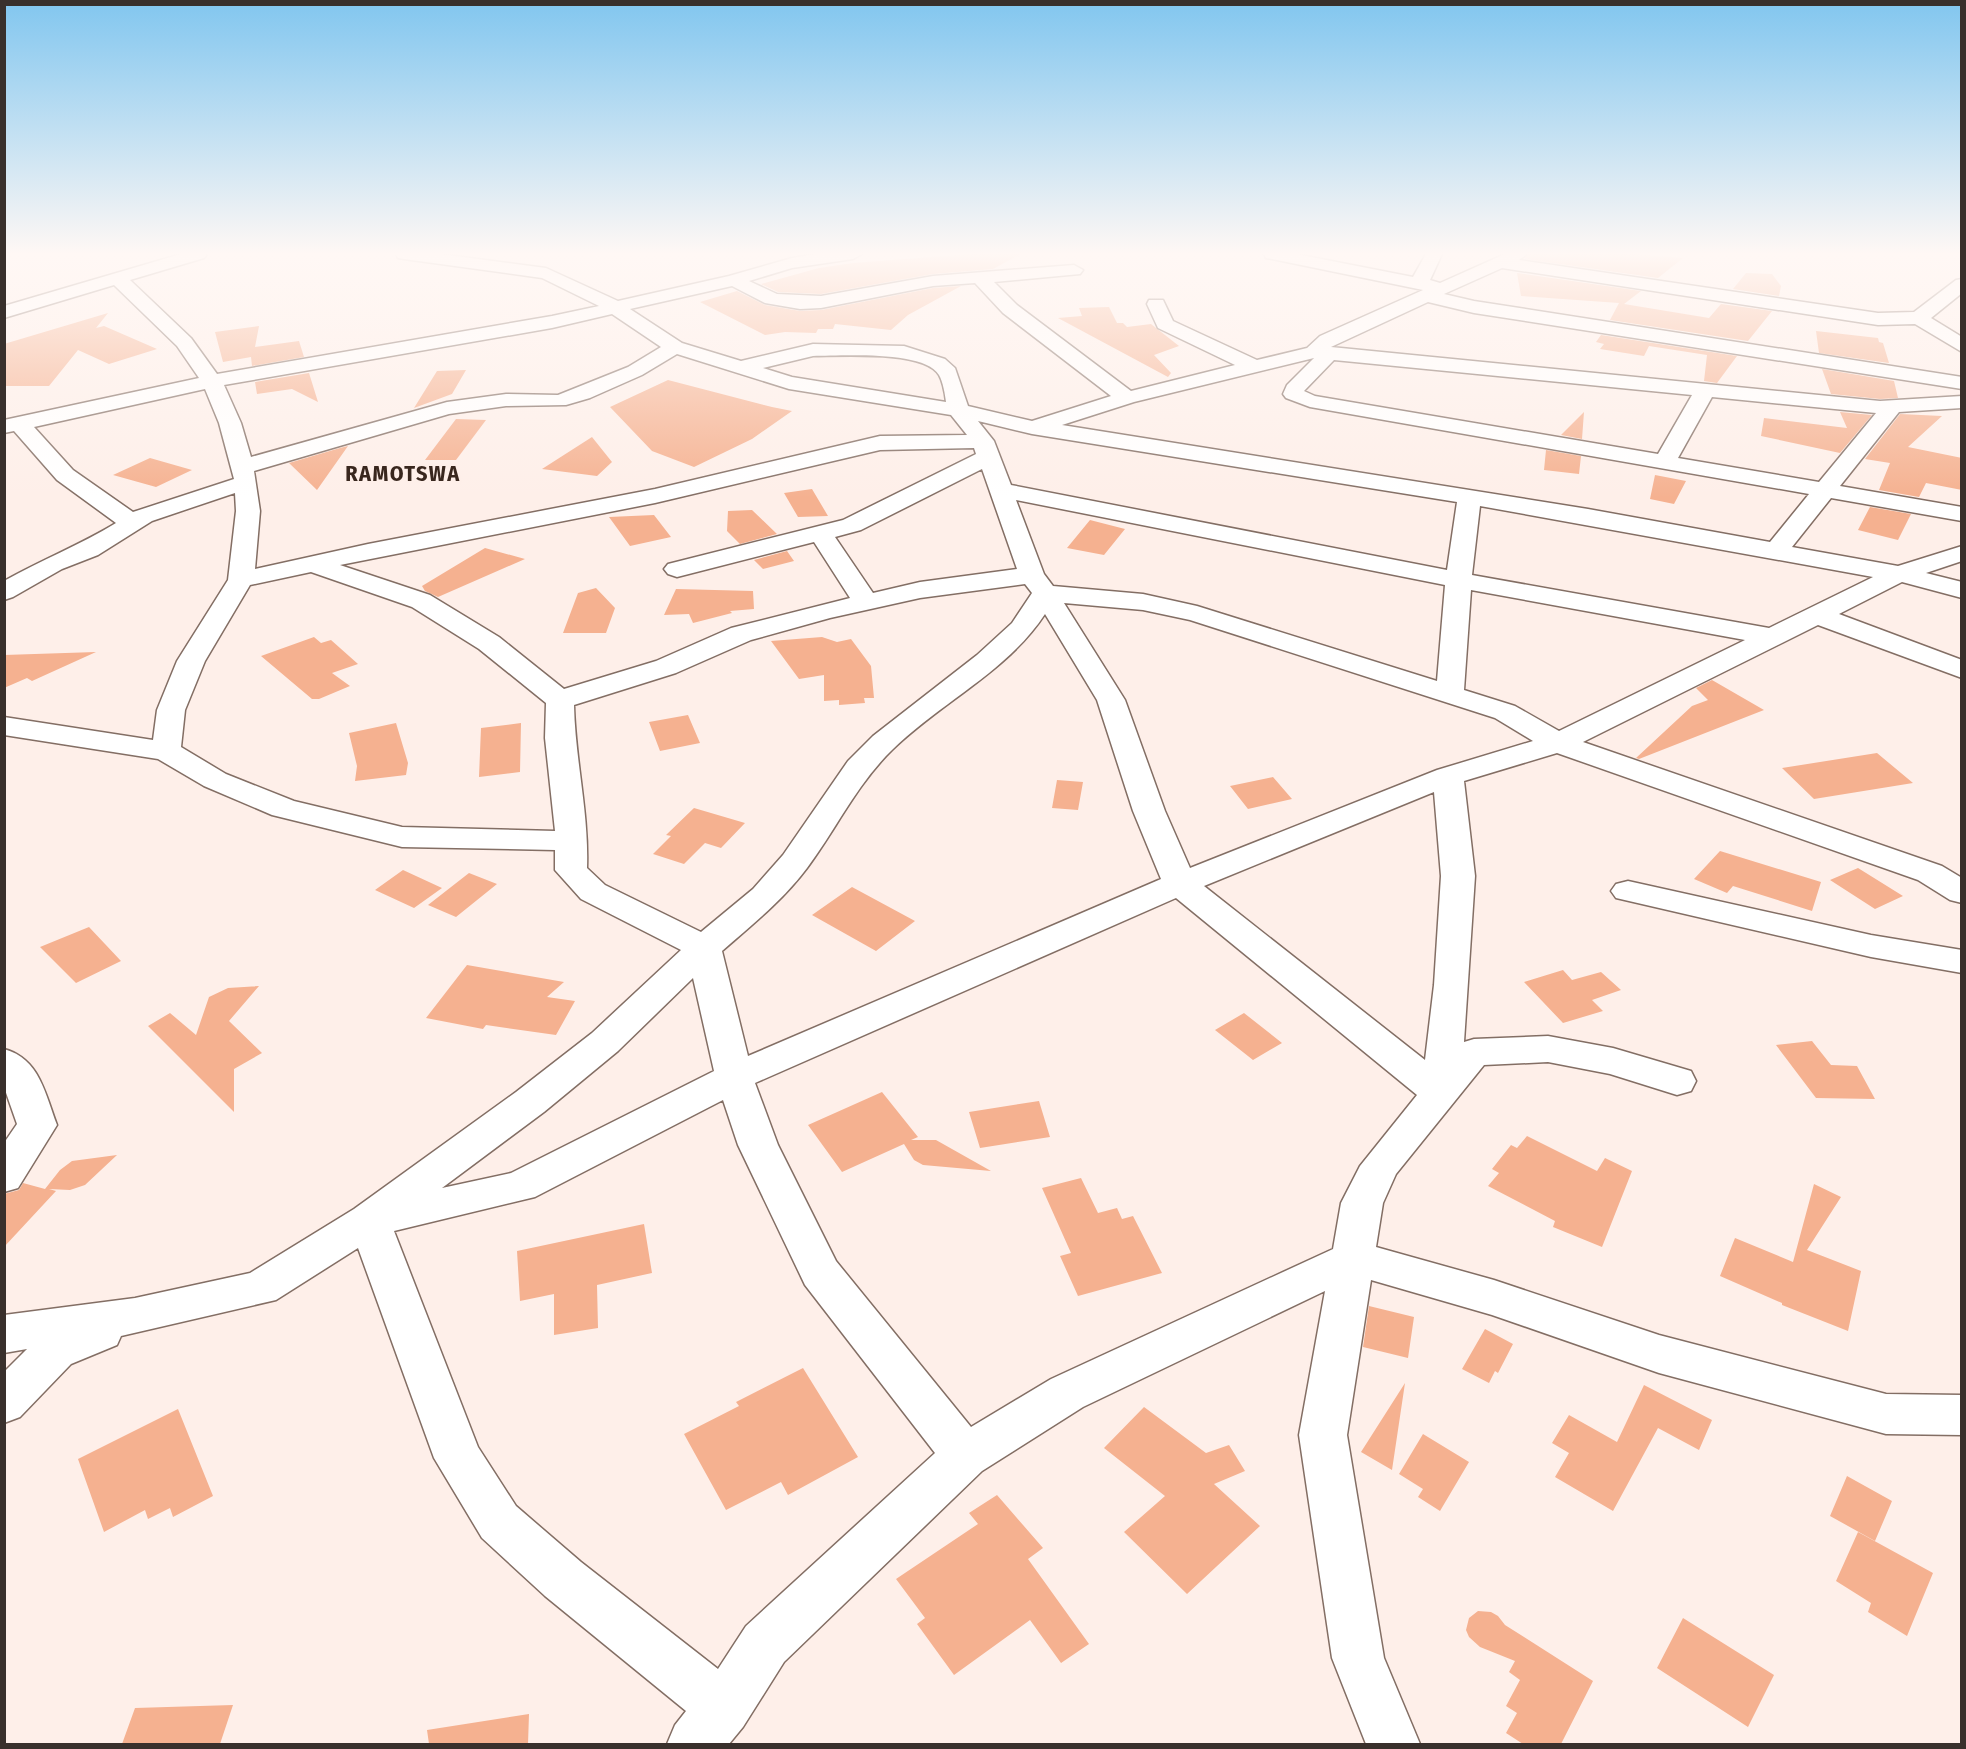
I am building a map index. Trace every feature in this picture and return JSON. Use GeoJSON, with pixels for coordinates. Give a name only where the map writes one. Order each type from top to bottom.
{"type":"FeatureCollection","features":[{"type":"Feature","properties":{"kind":"street"},"geometry":{"type":"LineString","coordinates":[[166,752],[171,710],[191,661],[241,580],[248,511],[244,474],[230,423],[212,381],[177,336]]}},
{"type":"Feature","properties":{"kind":"street"},"geometry":{"type":"LineString","coordinates":[[12,425],[212,381],[471,336]]}},
{"type":"Feature","properties":{"kind":"street"},"geometry":{"type":"LineString","coordinates":[[658,336],[675,347],[789,383],[958,410],[1032,427],[1587,516],[1899,574],[1962,590]]}},
{"type":"Feature","properties":{"kind":"street"},"geometry":{"type":"LineString","coordinates":[[1046,336],[1127,398]]}},
{"type":"Feature","properties":{"kind":"street"},"geometry":{"type":"LineString","coordinates":[[1190,336],[1256,367]]}},
{"type":"Feature","properties":{"kind":"street"},"geometry":{"type":"LineString","coordinates":[[1337,336],[1328,340],[1322,353],[1294,389],[1293,394],[1310,401],[1962,514]]}},
{"type":"Feature","properties":{"kind":"street"},"geometry":{"type":"LineString","coordinates":[[1658,336],[1962,383]]}},
{"type":"Feature","properties":{"kind":"street"},"geometry":{"type":"LineString","coordinates":[[1946,336],[1962,346]]}},
{"type":"Feature","properties":{"kind":"street"},"geometry":{"type":"LineString","coordinates":[[5,592],[54,564],[89,550],[131,522],[244,474],[447,408],[506,400],[559,401],[635,371],[675,347]]}},
{"type":"Feature","properties":{"kind":"street"},"geometry":{"type":"LineString","coordinates":[[738,368],[813,350],[874,349],[907,352],[938,363],[948,372],[956,395],[958,410],[986,448],[1038,584],[1112,700],[1149,811],[1180,884],[1440,1092]]}},
{"type":"Feature","properties":{"kind":"street"},"geometry":{"type":"LineString","coordinates":[[1032,427],[1127,398],[1322,353],[1705,392],[1892,408],[1962,402]]}},
{"type":"Feature","properties":{"kind":"street"},"geometry":{"type":"LineString","coordinates":[[1664,463],[1705,392]]}},
{"type":"Feature","properties":{"kind":"street"},"geometry":{"type":"LineString","coordinates":[[1775,552],[1892,408]]}},
{"type":"Feature","properties":{"kind":"street"},"geometry":{"type":"LineString","coordinates":[[12,425],[65,475],[131,522]]}},
{"type":"Feature","properties":{"kind":"street"},"geometry":{"type":"LineString","coordinates":[[241,580],[368,550],[655,496],[879,442],[986,448]]}},
{"type":"Feature","properties":{"kind":"street"},"geometry":{"type":"LineString","coordinates":[[677,569],[869,518],[986,448]]}},
{"type":"Feature","properties":{"kind":"street"},"geometry":{"type":"LineString","coordinates":[[1002,490],[1458,580],[1770,636]]}},
{"type":"Feature","properties":{"kind":"street"},"geometry":{"type":"LineString","coordinates":[[1450,692],[1458,580],[1468,498]]}},
{"type":"Feature","properties":{"kind":"street"},"geometry":{"type":"LineString","coordinates":[[820,532],[866,602]]}},
{"type":"Feature","properties":{"kind":"street"},"geometry":{"type":"LineString","coordinates":[[369,1220],[521,1186],[734,1077],[1180,884],[1448,776],[1558,743],[1899,574],[1962,553]]}},
{"type":"Feature","properties":{"kind":"street"},"geometry":{"type":"LineString","coordinates":[[313,564],[421,601],[489,643],[560,700]]}},
{"type":"Feature","properties":{"kind":"street"},"geometry":{"type":"LineString","coordinates":[[4,1334],[135,1316],[261,1288],[369,1220],[530,1102],[605,1042],[704,948],[765,896],[795,862],[859,767],[883,742],[987,661],[1022,628],[1038,584]]}},
{"type":"Feature","properties":{"kind":"street"},"geometry":{"type":"LineString","coordinates":[[560,700],[666,667],[741,634],[866,602],[920,590],[1038,584],[1172,607],[1450,692],[1505,712],[1558,743],[1930,873],[1962,893]]}},
{"type":"Feature","properties":{"kind":"street"},"geometry":{"type":"LineString","coordinates":[[1817,615],[1962,670]]}},
{"type":"Feature","properties":{"kind":"street"},"geometry":{"type":"LineString","coordinates":[[560,700],[560,738],[572,841],[571,870],[593,892],[704,948]]}},
{"type":"Feature","properties":{"kind":"street"},"geometry":{"type":"LineString","coordinates":[[4,726],[166,752],[215,780],[283,808],[402,837],[572,841]]}},
{"type":"Feature","properties":{"kind":"street"},"geometry":{"type":"LineString","coordinates":[[1440,1092],[1452,985],[1458,876],[1448,776]]}},
{"type":"Feature","properties":{"kind":"street"},"geometry":{"type":"LineString","coordinates":[[1628,891],[1708,911],[1871,946],[1962,962]]}},
{"type":"Feature","properties":{"kind":"street"},"geometry":{"type":"LineString","coordinates":[[704,948],[734,1077],[758,1145],[820,1273],[965,1456]]}},
{"type":"Feature","properties":{"kind":"street"},"geometry":{"type":"LineString","coordinates":[[1394,1744],[1388,1737],[1358,1658],[1323,1435],[1362,1203],[1380,1166],[1474,1052],[1548,1049],[1613,1061],[1677,1081]]}},
{"type":"Feature","properties":{"kind":"street"},"geometry":{"type":"LineString","coordinates":[[4,1062],[19,1074],[38,1125],[4,1178]]}},
{"type":"Feature","properties":{"kind":"street"},"geometry":{"type":"LineString","coordinates":[[369,1220],[458,1458],[499,1522],[563,1579],[724,1708]]}},
{"type":"Feature","properties":{"kind":"street"},"geometry":{"type":"LineString","coordinates":[[694,1744],[724,1708],[765,1644],[965,1456],[1067,1393],[1354,1258],[1494,1298],[1659,1354],[1886,1414],[1962,1414]]}},
{"type":"Feature","properties":{"kind":"street"},"geometry":{"type":"LineString","coordinates":[[4,1403],[56,1351],[135,1316]]}},
{"type":"Feature","properties":{"kind":"building"},"geometry":{"type":"Polygon","coordinates":[[[32,336],[126,336],[157,349],[109,364],[78,350],[49,386],[4,386],[4,344],[32,336]]]}},
{"type":"Feature","properties":{"kind":"building"},"geometry":{"type":"Polygon","coordinates":[[[216,336],[257,336],[255,347],[299,341],[304,357],[252,366],[251,357],[223,362],[216,336]]]}},
{"type":"Feature","properties":{"kind":"building"},"geometry":{"type":"Polygon","coordinates":[[[1091,336],[1166,336],[1179,346],[1154,355],[1171,373],[1168,377],[1091,336]]]}},
{"type":"Feature","properties":{"kind":"building"},"geometry":{"type":"Polygon","coordinates":[[[1601,336],[1605,336],[1737,356],[1717,383],[1704,381],[1707,355],[1649,346],[1644,356],[1600,349],[1604,344],[1596,342],[1601,336]]]}},
{"type":"Feature","properties":{"kind":"building"},"geometry":{"type":"Polygon","coordinates":[[[1713,336],[1752,336],[1748,341],[1713,336]]]}},
{"type":"Feature","properties":{"kind":"building"},"geometry":{"type":"Polygon","coordinates":[[[1817,336],[1878,338],[1879,342],[1883,343],[1889,363],[1819,353],[1817,336]]]}},
{"type":"Feature","properties":{"kind":"building"},"geometry":{"type":"Polygon","coordinates":[[[1822,369],[1894,381],[1898,398],[1880,399],[1831,394],[1822,369]]]}},
{"type":"Feature","properties":{"kind":"building"},"geometry":{"type":"Polygon","coordinates":[[[466,370],[452,394],[414,408],[437,371],[466,370]]]}},
{"type":"Feature","properties":{"kind":"building"},"geometry":{"type":"Polygon","coordinates":[[[309,373],[318,402],[292,389],[257,394],[255,382],[309,373]]]}},
{"type":"Feature","properties":{"kind":"building"},"geometry":{"type":"Polygon","coordinates":[[[668,380],[792,411],[752,439],[694,467],[652,451],[610,407],[668,380]]]}},
{"type":"Feature","properties":{"kind":"building"},"geometry":{"type":"Polygon","coordinates":[[[1584,412],[1582,439],[1561,435],[1584,412]]]}},
{"type":"Feature","properties":{"kind":"building"},"geometry":{"type":"Polygon","coordinates":[[[1840,412],[1872,415],[1840,453],[1761,436],[1764,418],[1847,428],[1840,412]]]}},
{"type":"Feature","properties":{"kind":"building"},"geometry":{"type":"Polygon","coordinates":[[[1900,414],[1942,416],[1908,447],[1962,458],[1962,490],[1926,483],[1919,497],[1879,490],[1890,463],[1865,459],[1900,414]]]}},
{"type":"Feature","properties":{"kind":"building"},"geometry":{"type":"Polygon","coordinates":[[[456,419],[486,420],[456,460],[425,460],[456,419]]]}},
{"type":"Feature","properties":{"kind":"building"},"geometry":{"type":"Polygon","coordinates":[[[592,437],[612,462],[597,476],[542,469],[592,437]]]}},
{"type":"Feature","properties":{"kind":"building"},"geometry":{"type":"Polygon","coordinates":[[[348,446],[317,490],[289,463],[340,448],[348,446]]]}},
{"type":"Feature","properties":{"kind":"building"},"geometry":{"type":"Polygon","coordinates":[[[1546,450],[1581,456],[1579,474],[1544,470],[1546,450]]]}},
{"type":"Feature","properties":{"kind":"building"},"geometry":{"type":"Polygon","coordinates":[[[150,458],[192,470],[156,487],[113,475],[150,458]]]}},
{"type":"Feature","properties":{"kind":"building"},"geometry":{"type":"Polygon","coordinates":[[[1655,475],[1686,481],[1674,504],[1650,499],[1655,475]]]}},
{"type":"Feature","properties":{"kind":"building"},"geometry":{"type":"Polygon","coordinates":[[[812,489],[828,516],[798,517],[784,493],[812,489]]]}},
{"type":"Feature","properties":{"kind":"building"},"geometry":{"type":"Polygon","coordinates":[[[1870,507],[1911,514],[1898,540],[1858,530],[1870,507]]]}},
{"type":"Feature","properties":{"kind":"building"},"geometry":{"type":"Polygon","coordinates":[[[752,510],[777,534],[740,544],[727,531],[728,511],[752,510]]]}},
{"type":"Feature","properties":{"kind":"building"},"geometry":{"type":"Polygon","coordinates":[[[654,515],[671,537],[630,546],[609,517],[654,515]]]}},
{"type":"Feature","properties":{"kind":"building"},"geometry":{"type":"Polygon","coordinates":[[[1090,520],[1125,529],[1104,555],[1067,548],[1090,520]]]}},
{"type":"Feature","properties":{"kind":"building"},"geometry":{"type":"Polygon","coordinates":[[[485,548],[525,559],[438,597],[425,591],[422,586],[485,548]]]}},
{"type":"Feature","properties":{"kind":"building"},"geometry":{"type":"Polygon","coordinates":[[[787,551],[794,561],[763,569],[754,560],[787,551]]]}},
{"type":"Feature","properties":{"kind":"building"},"geometry":{"type":"Polygon","coordinates":[[[596,588],[615,608],[606,633],[563,633],[578,593],[596,588]]]}},
{"type":"Feature","properties":{"kind":"building"},"geometry":{"type":"Polygon","coordinates":[[[676,589],[753,591],[754,609],[730,611],[732,613],[693,623],[689,614],[664,615],[676,589]]]}},
{"type":"Feature","properties":{"kind":"building"},"geometry":{"type":"Polygon","coordinates":[[[314,637],[321,643],[331,640],[358,664],[332,673],[350,686],[319,699],[312,699],[261,656],[314,637]]]}},
{"type":"Feature","properties":{"kind":"building"},"geometry":{"type":"Polygon","coordinates":[[[822,637],[837,642],[851,639],[871,666],[874,698],[864,698],[865,703],[839,705],[839,700],[824,701],[824,675],[799,679],[771,641],[822,637]]]}},
{"type":"Feature","properties":{"kind":"building"},"geometry":{"type":"Polygon","coordinates":[[[96,652],[32,681],[27,678],[4,688],[4,655],[96,652]]]}},
{"type":"Feature","properties":{"kind":"building"},"geometry":{"type":"Polygon","coordinates":[[[1712,680],[1764,710],[1639,759],[1636,758],[1692,706],[1708,700],[1696,688],[1712,680]]]}},
{"type":"Feature","properties":{"kind":"building"},"geometry":{"type":"Polygon","coordinates":[[[688,715],[700,743],[660,751],[649,722],[688,715]]]}},
{"type":"Feature","properties":{"kind":"building"},"geometry":{"type":"Polygon","coordinates":[[[396,723],[408,763],[406,775],[355,781],[357,766],[349,733],[396,723]]]}},
{"type":"Feature","properties":{"kind":"building"},"geometry":{"type":"Polygon","coordinates":[[[521,723],[520,772],[479,777],[481,728],[521,723]]]}},
{"type":"Feature","properties":{"kind":"building"},"geometry":{"type":"Polygon","coordinates":[[[1877,753],[1913,783],[1814,799],[1782,768],[1877,753]]]}},
{"type":"Feature","properties":{"kind":"building"},"geometry":{"type":"Polygon","coordinates":[[[1273,777],[1292,799],[1248,809],[1230,786],[1273,777]]]}},
{"type":"Feature","properties":{"kind":"building"},"geometry":{"type":"Polygon","coordinates":[[[1057,780],[1083,782],[1078,810],[1052,808],[1057,780]]]}},
{"type":"Feature","properties":{"kind":"building"},"geometry":{"type":"Polygon","coordinates":[[[694,808],[745,823],[721,848],[705,843],[684,864],[653,854],[671,836],[666,835],[694,808]]]}},
{"type":"Feature","properties":{"kind":"building"},"geometry":{"type":"Polygon","coordinates":[[[1720,851],[1821,882],[1812,911],[1733,886],[1727,893],[1694,879],[1720,851]]]}},
{"type":"Feature","properties":{"kind":"building"},"geometry":{"type":"Polygon","coordinates":[[[1858,868],[1903,896],[1875,909],[1830,880],[1858,868]]]}},
{"type":"Feature","properties":{"kind":"building"},"geometry":{"type":"Polygon","coordinates":[[[403,870],[442,888],[414,908],[375,890],[403,870]]]}},
{"type":"Feature","properties":{"kind":"building"},"geometry":{"type":"Polygon","coordinates":[[[469,873],[497,884],[456,917],[428,905],[469,873]]]}},
{"type":"Feature","properties":{"kind":"building"},"geometry":{"type":"Polygon","coordinates":[[[852,887],[915,921],[876,951],[812,915],[852,887]]]}},
{"type":"Feature","properties":{"kind":"building"},"geometry":{"type":"Polygon","coordinates":[[[89,927],[121,961],[76,983],[40,947],[89,927]]]}},
{"type":"Feature","properties":{"kind":"building"},"geometry":{"type":"Polygon","coordinates":[[[467,965],[564,982],[547,997],[575,1001],[556,1035],[486,1025],[483,1029],[426,1018],[467,965]]]}},
{"type":"Feature","properties":{"kind":"building"},"geometry":{"type":"Polygon","coordinates":[[[1563,970],[1572,980],[1601,972],[1621,990],[1592,1000],[1603,1011],[1563,1023],[1524,982],[1563,970]]]}},
{"type":"Feature","properties":{"kind":"building"},"geometry":{"type":"Polygon","coordinates":[[[259,986],[229,1021],[262,1053],[234,1069],[234,1112],[148,1026],[170,1013],[196,1035],[209,997],[228,988],[259,986]]]}},
{"type":"Feature","properties":{"kind":"building"},"geometry":{"type":"Polygon","coordinates":[[[1244,1013],[1282,1043],[1253,1060],[1215,1030],[1244,1013]]]}},
{"type":"Feature","properties":{"kind":"building"},"geometry":{"type":"Polygon","coordinates":[[[1812,1041],[1831,1065],[1857,1066],[1875,1099],[1816,1098],[1776,1045],[1812,1041]]]}},
{"type":"Feature","properties":{"kind":"building"},"geometry":{"type":"Polygon","coordinates":[[[882,1092],[918,1137],[911,1140],[936,1140],[991,1171],[923,1165],[914,1160],[904,1144],[842,1172],[808,1125],[882,1092]]]}},
{"type":"Feature","properties":{"kind":"building"},"geometry":{"type":"Polygon","coordinates":[[[1039,1101],[1050,1137],[980,1148],[969,1112],[1039,1101]]]}},
{"type":"Feature","properties":{"kind":"building"},"geometry":{"type":"Polygon","coordinates":[[[1527,1136],[1597,1171],[1605,1158],[1632,1171],[1602,1247],[1553,1227],[1555,1221],[1488,1186],[1499,1173],[1492,1169],[1511,1145],[1517,1148],[1527,1136]]]}},
{"type":"Feature","properties":{"kind":"building"},"geometry":{"type":"Polygon","coordinates":[[[117,1155],[85,1185],[70,1190],[49,1189],[56,1191],[4,1247],[4,1194],[19,1190],[23,1183],[45,1189],[60,1170],[72,1161],[117,1155]]]}},
{"type":"Feature","properties":{"kind":"building"},"geometry":{"type":"Polygon","coordinates":[[[1081,1178],[1098,1213],[1117,1208],[1122,1219],[1133,1216],[1162,1273],[1078,1296],[1060,1256],[1071,1253],[1042,1188],[1081,1178]]]}},
{"type":"Feature","properties":{"kind":"building"},"geometry":{"type":"Polygon","coordinates":[[[1814,1184],[1841,1197],[1807,1250],[1861,1271],[1848,1331],[1782,1305],[1782,1303],[1720,1276],[1735,1238],[1793,1262],[1814,1184]]]}},
{"type":"Feature","properties":{"kind":"building"},"geometry":{"type":"Polygon","coordinates":[[[644,1224],[652,1273],[597,1285],[598,1328],[554,1335],[554,1294],[520,1301],[517,1251],[644,1224]]]}},
{"type":"Feature","properties":{"kind":"building"},"geometry":{"type":"Polygon","coordinates":[[[1369,1306],[1414,1317],[1408,1358],[1363,1347],[1369,1306]]]}},
{"type":"Feature","properties":{"kind":"building"},"geometry":{"type":"Polygon","coordinates":[[[1485,1329],[1513,1344],[1498,1373],[1495,1371],[1489,1383],[1462,1369],[1485,1329]]]}},
{"type":"Feature","properties":{"kind":"building"},"geometry":{"type":"Polygon","coordinates":[[[803,1368],[858,1457],[788,1495],[781,1482],[726,1510],[684,1434],[739,1406],[736,1402],[803,1368]]]}},
{"type":"Feature","properties":{"kind":"building"},"geometry":{"type":"Polygon","coordinates":[[[1405,1383],[1392,1470],[1361,1452],[1405,1383]]]}},
{"type":"Feature","properties":{"kind":"building"},"geometry":{"type":"Polygon","coordinates":[[[1644,1385],[1712,1420],[1699,1450],[1658,1428],[1613,1511],[1555,1477],[1569,1453],[1552,1443],[1569,1415],[1617,1442],[1644,1385]]]}},
{"type":"Feature","properties":{"kind":"building"},"geometry":{"type":"Polygon","coordinates":[[[1144,1407],[1206,1453],[1229,1445],[1245,1471],[1214,1484],[1260,1526],[1187,1594],[1124,1532],[1165,1496],[1104,1448],[1144,1407]]]}},
{"type":"Feature","properties":{"kind":"building"},"geometry":{"type":"Polygon","coordinates":[[[178,1409],[213,1496],[173,1517],[170,1508],[148,1519],[145,1510],[104,1532],[78,1459],[178,1409]]]}},
{"type":"Feature","properties":{"kind":"building"},"geometry":{"type":"Polygon","coordinates":[[[1423,1434],[1469,1462],[1440,1511],[1418,1497],[1423,1489],[1399,1474],[1423,1434]]]}},
{"type":"Feature","properties":{"kind":"building"},"geometry":{"type":"Polygon","coordinates":[[[1847,1476],[1892,1501],[1875,1541],[1830,1516],[1847,1476]]]}},
{"type":"Feature","properties":{"kind":"building"},"geometry":{"type":"Polygon","coordinates":[[[997,1495],[1043,1548],[1028,1559],[1089,1644],[1061,1663],[1030,1620],[954,1675],[917,1624],[925,1618],[896,1579],[978,1524],[969,1513],[997,1495]]]}},
{"type":"Feature","properties":{"kind":"building"},"geometry":{"type":"Polygon","coordinates":[[[1858,1532],[1933,1573],[1907,1636],[1868,1612],[1871,1603],[1836,1581],[1858,1532]]]}},
{"type":"Feature","properties":{"kind":"building"},"geometry":{"type":"Polygon","coordinates":[[[1478,1611],[1491,1612],[1498,1616],[1505,1625],[1593,1681],[1561,1744],[1523,1744],[1506,1733],[1517,1713],[1506,1706],[1520,1680],[1509,1672],[1515,1661],[1480,1647],[1469,1637],[1466,1630],[1469,1618],[1478,1611]]]}},
{"type":"Feature","properties":{"kind":"building"},"geometry":{"type":"Polygon","coordinates":[[[1683,1618],[1774,1675],[1748,1727],[1657,1668],[1683,1618]]]}},
{"type":"Feature","properties":{"kind":"building"},"geometry":{"type":"Polygon","coordinates":[[[233,1705],[220,1744],[122,1744],[135,1708],[233,1705]]]}},
{"type":"Feature","properties":{"kind":"building"},"geometry":{"type":"Polygon","coordinates":[[[529,1714],[528,1744],[429,1744],[427,1730],[529,1714]]]}},
{"type":"Feature","properties":{"kind":"district","name":"RAMOTSWA"},"geometry":{"type":"Point","coordinates":[403,473]}}]}
